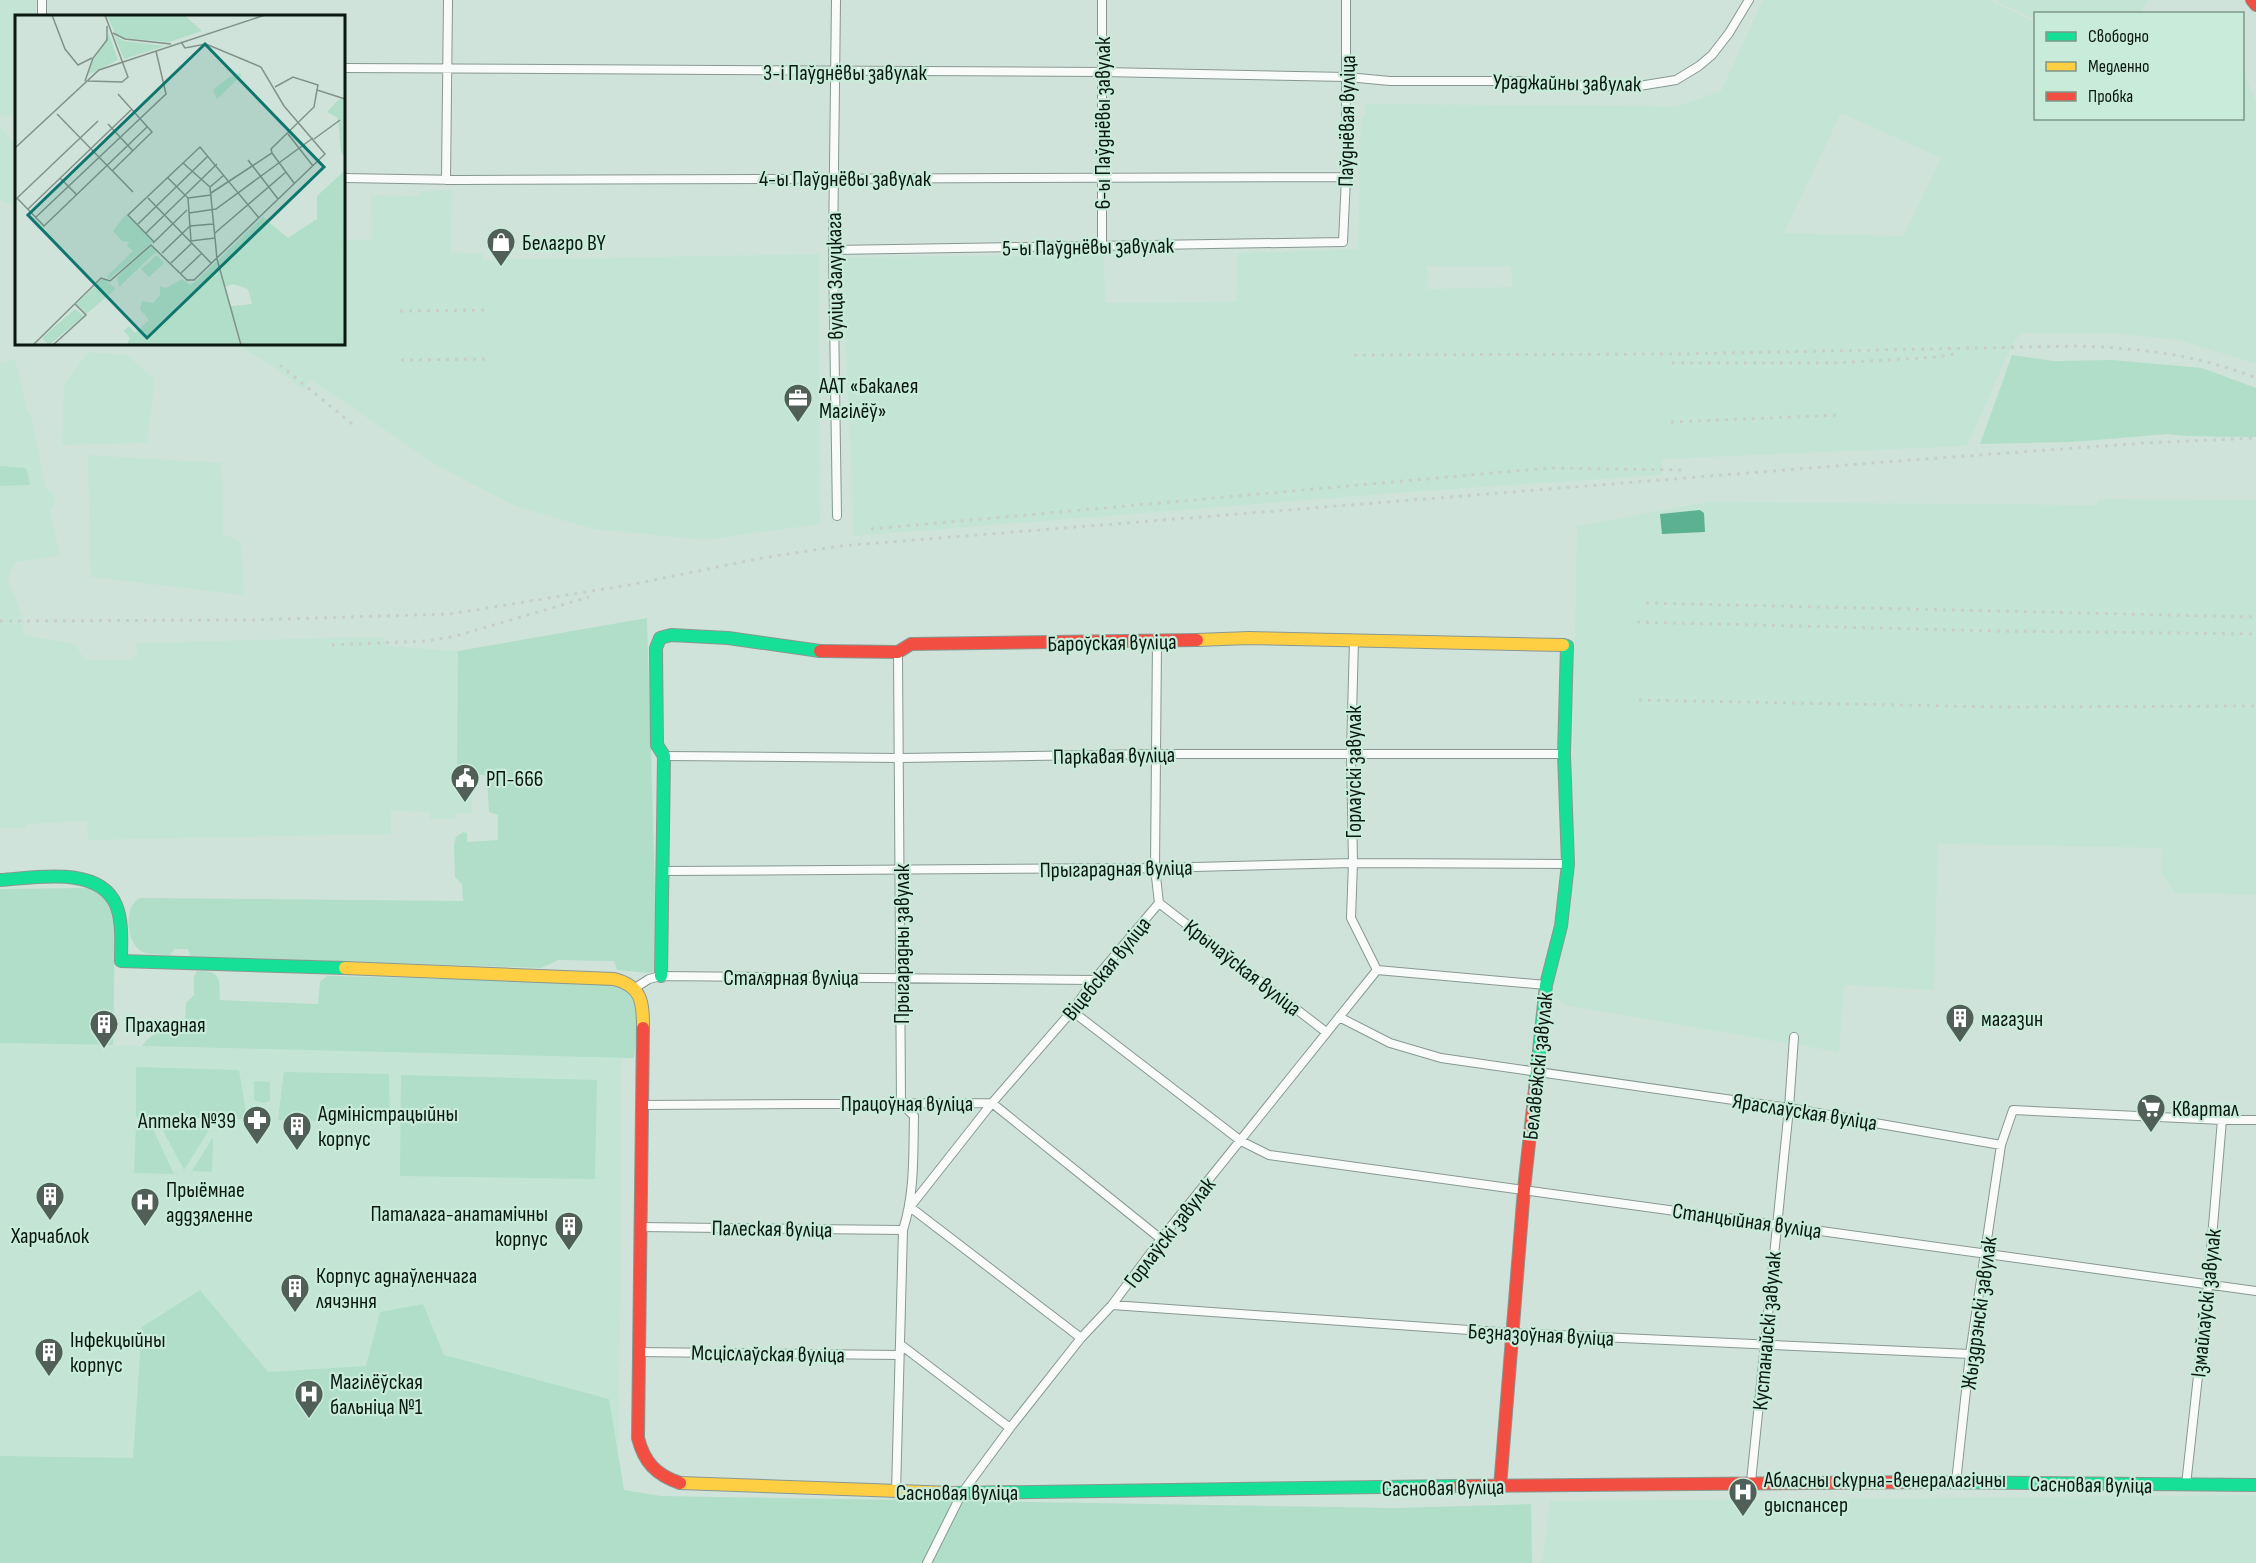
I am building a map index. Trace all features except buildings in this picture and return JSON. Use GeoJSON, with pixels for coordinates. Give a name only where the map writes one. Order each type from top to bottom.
{"type":"FeatureCollection","features":[{"type":"Feature","properties":{"kind":"main road"},"geometry":{"type":"LineString","coordinates":[[2252,0],[2256,5]]}},
{"type":"Feature","properties":{"kind":"main road","name":"Бароўская вуліца"},"geometry":{"type":"LineString","coordinates":[[664,756],[657,745],[656,648],[660,638],[671,635],[728,638],[830,652],[898,652],[911,644],[1157,642],[1249,638],[1567,646]]}},
{"type":"Feature","properties":{"kind":"main road","name":"Белавежскі завулак"},"geometry":{"type":"LineString","coordinates":[[1500,1486],[1524,1189],[1546,985],[1561,926],[1568,864],[1564,754],[1567,646]]}},
{"type":"Feature","properties":{"kind":"main road"},"geometry":{"type":"LineString","coordinates":[[661,976],[664,756]]}},
{"type":"Feature","properties":{"kind":"main road"},"geometry":{"type":"LineString","coordinates":[[0,880],[78,877],[92,880],[106,889],[117,905],[123,937],[121,961],[606,977],[622,980],[635,988],[643,1008],[638,1352]]}},
{"type":"Feature","properties":{"kind":"main road","name":"Сасновая вуліца"},"geometry":{"type":"LineString","coordinates":[[638,1352],[638,1438],[642,1455],[647,1465],[662,1478],[678,1483],[962,1493],[1751,1482],[2256,1485]]}},
{"type":"Feature","properties":{"kind":"street"},"geometry":{"type":"LineString","coordinates":[[446,180],[448,0]]}},
{"type":"Feature","properties":{"kind":"street","name":"вуліца Залуцкага"},"geometry":{"type":"LineString","coordinates":[[836,0],[833,250],[837,516]]}},
{"type":"Feature","properties":{"kind":"street","name":"6-ы Паўднёвы завулак"},"geometry":{"type":"LineString","coordinates":[[1102,0],[1102,247]]}},
{"type":"Feature","properties":{"kind":"street","name":"Паўднёвая вуліца"},"geometry":{"type":"LineString","coordinates":[[1343,242],[1346,177],[1346,0]]}},
{"type":"Feature","properties":{"kind":"street","name":"Ураджайны завулак"},"geometry":{"type":"LineString","coordinates":[[1347,77],[1390,81],[1521,81],[1620,87],[1677,80],[1700,66],[1712,55],[1729,33],[1749,0]]}},
{"type":"Feature","properties":{"kind":"street","name":"3-і Паўднёвы завулак"},"geometry":{"type":"LineString","coordinates":[[345,68],[1103,72],[1347,77]]}},
{"type":"Feature","properties":{"kind":"street","name":"4-ы Паўднёвы завулак"},"geometry":{"type":"LineString","coordinates":[[345,178],[446,180],[1346,177]]}},
{"type":"Feature","properties":{"kind":"street","name":"5-ы Паўднёвы завулак"},"geometry":{"type":"LineString","coordinates":[[833,250],[1343,242]]}},
{"type":"Feature","properties":{"kind":"street","name":"Горлаўскі завулак"},"geometry":{"type":"LineString","coordinates":[[927,1563],[962,1493],[1010,1428],[1081,1338],[1112,1305],[1161,1239],[1377,970],[1351,918],[1353,862],[1350,753],[1354,640]]}},
{"type":"Feature","properties":{"kind":"street","name":"Віцебская вуліца"},"geometry":{"type":"LineString","coordinates":[[910,1207],[992,1103],[1072,1011],[1094,980],[1159,903],[1155,868],[1157,642]]}},
{"type":"Feature","properties":{"kind":"street","name":"Прыгарадны завулак"},"geometry":{"type":"LineString","coordinates":[[898,652],[901,1103],[914,1116],[913,1186],[903,1230]]}},
{"type":"Feature","properties":{"kind":"street","name":"Паркавая вуліца"},"geometry":{"type":"LineString","coordinates":[[664,756],[900,758],[1155,754],[1564,754]]}},
{"type":"Feature","properties":{"kind":"street","name":"Прыгарадная вуліца"},"geometry":{"type":"LineString","coordinates":[[664,871],[1155,868],[1353,862],[1568,864]]}},
{"type":"Feature","properties":{"kind":"street","name":"Крычаўская вуліца"},"geometry":{"type":"LineString","coordinates":[[1159,903],[1326,1032]]}},
{"type":"Feature","properties":{"kind":"street"},"geometry":{"type":"LineString","coordinates":[[1377,970],[1546,985]]}},
{"type":"Feature","properties":{"kind":"street","name":"Сталярная вуліца"},"geometry":{"type":"LineString","coordinates":[[635,988],[649,979],[661,976],[1094,980]]}},
{"type":"Feature","properties":{"kind":"street"},"geometry":{"type":"LineString","coordinates":[[1072,1011],[1241,1141]]}},
{"type":"Feature","properties":{"kind":"street","name":"Яраслаўская вуліца"},"geometry":{"type":"LineString","coordinates":[[1340,1017],[1390,1043],[1441,1058],[1789,1108],[2001,1145]]}},
{"type":"Feature","properties":{"kind":"street","name":"Кустанайскі завулак"},"geometry":{"type":"LineString","coordinates":[[1751,1482],[1789,1108],[1794,1037]]}},
{"type":"Feature","properties":{"kind":"street","name":"Працоўная вуліца"},"geometry":{"type":"LineString","coordinates":[[642,1104],[992,1103],[1161,1239]]}},
{"type":"Feature","properties":{"kind":"street"},"geometry":{"type":"LineString","coordinates":[[2001,1145],[2013,1110],[2256,1120]]}},
{"type":"Feature","properties":{"kind":"street","name":"Ізмайлаўскі завулак"},"geometry":{"type":"LineString","coordinates":[[2186,1485],[2208,1285],[2222,1120]]}},
{"type":"Feature","properties":{"kind":"street","name":"Станцыйная вуліца"},"geometry":{"type":"LineString","coordinates":[[1241,1141],[1269,1155],[2256,1291]]}},
{"type":"Feature","properties":{"kind":"street","name":"Жыздрэнскі завулак"},"geometry":{"type":"LineString","coordinates":[[1956,1482],[1970,1354],[2001,1145]]}},
{"type":"Feature","properties":{"kind":"street"},"geometry":{"type":"LineString","coordinates":[[910,1207],[1081,1338]]}},
{"type":"Feature","properties":{"kind":"street","name":"Палеская вуліца"},"geometry":{"type":"LineString","coordinates":[[641,1227],[903,1230]]}},
{"type":"Feature","properties":{"kind":"street"},"geometry":{"type":"LineString","coordinates":[[896,1492],[903,1230]]}},
{"type":"Feature","properties":{"kind":"street","name":"Безназоўная вуліца"},"geometry":{"type":"LineString","coordinates":[[1112,1305],[1512,1333],[1970,1354]]}},
{"type":"Feature","properties":{"kind":"street"},"geometry":{"type":"LineString","coordinates":[[901,1345],[1010,1428]]}},
{"type":"Feature","properties":{"kind":"street","name":"Мсціслаўская вуліца"},"geometry":{"type":"LineString","coordinates":[[638,1352],[899,1355]]}},
{"type":"Feature","properties":{"kind":"shaded area"},"geometry":{"type":"Polygon","coordinates":[[[0,0],[36,0],[36,15],[15,15],[15,116],[0,117],[0,0]]]}},
{"type":"Feature","properties":{"kind":"shaded area"},"geometry":{"type":"Polygon","coordinates":[[[1763,0],[1989,0],[2034,22],[2034,120],[2244,120],[2244,76],[2246,77],[2256,101],[2256,364],[2178,340],[2122,334],[2021,333],[2011,347],[1967,446],[1662,459],[1661,475],[1409,492],[854,536],[842,257],[1104,255],[1105,303],[1236,302],[1238,253],[1358,249],[1361,117],[1365,116],[1365,104],[1678,106],[1721,91],[1763,0]],[[1841,113],[1784,233],[1903,236],[1941,158],[1841,113]],[[1427,266],[1427,271],[1429,271],[1427,289],[1512,287],[1511,266],[1427,266]]]}},
{"type":"Feature","properties":{"kind":"shaded area"},"geometry":{"type":"Polygon","coordinates":[[[1998,0],[2148,0],[2141,12],[2034,12],[2034,19],[1997,2],[1998,0]]]}},
{"type":"Feature","properties":{"kind":"shaded area"},"geometry":{"type":"Polygon","coordinates":[[[0,126],[15,144],[15,208],[0,200],[0,126]]]}},
{"type":"Feature","properties":{"kind":"shaded area"},"geometry":{"type":"Polygon","coordinates":[[[452,190],[451,252],[483,254],[483,260],[495,260],[495,254],[506,254],[506,259],[537,259],[819,254],[820,524],[705,540],[593,529],[515,506],[438,466],[311,380],[303,390],[277,369],[238,345],[345,345],[345,240],[372,239],[371,195],[419,196],[420,191],[452,190]]]}},
{"type":"Feature","properties":{"kind":"shaded area"},"geometry":{"type":"Polygon","coordinates":[[[88,352],[127,355],[155,379],[147,443],[62,445],[64,384],[88,352]]]}},
{"type":"Feature","properties":{"kind":"shaded area"},"geometry":{"type":"Polygon","coordinates":[[[2012,355],[2054,361],[2112,360],[2202,368],[2256,388],[2256,437],[2168,434],[2072,442],[1980,444],[2012,355]]]}},
{"type":"Feature","properties":{"kind":"shaded area"},"geometry":{"type":"Polygon","coordinates":[[[15,359],[28,413],[31,415],[46,487],[53,494],[55,504],[50,509],[60,556],[15,562],[8,579],[24,621],[23,635],[75,644],[85,660],[129,660],[137,655],[136,643],[332,638],[384,637],[386,646],[458,651],[457,795],[472,795],[472,814],[456,814],[455,819],[430,819],[430,812],[391,811],[391,834],[88,840],[87,821],[26,824],[26,828],[0,828],[0,363],[15,359]]]}},
{"type":"Feature","properties":{"kind":"shaded area"},"geometry":{"type":"Polygon","coordinates":[[[88,455],[222,463],[223,534],[241,542],[244,595],[90,577],[88,455]]]}},
{"type":"Feature","properties":{"kind":"shaded area"},"geometry":{"type":"Polygon","coordinates":[[[0,466],[25,468],[30,485],[0,486],[0,466]]]}},
{"type":"Feature","properties":{"kind":"shaded area"},"geometry":{"type":"Polygon","coordinates":[[[2099,499],[2256,500],[2256,895],[2175,893],[2161,873],[2162,848],[1938,844],[1934,990],[1844,985],[1839,1052],[1563,1005],[1552,994],[1565,854],[1575,836],[1571,827],[1577,526],[1708,502],[2096,505],[2099,499]]]}},
{"type":"Feature","properties":{"kind":"shaded area"},"geometry":{"type":"Polygon","coordinates":[[[1700,510],[1704,513],[1705,532],[1662,534],[1660,514],[1700,510]]]}},
{"type":"Feature","properties":{"kind":"shaded area"},"geometry":{"type":"Polygon","coordinates":[[[647,618],[657,956],[654,971],[650,973],[617,970],[614,961],[558,960],[541,968],[190,956],[188,949],[175,949],[170,955],[144,953],[132,940],[128,924],[129,916],[131,908],[140,898],[463,901],[462,884],[455,877],[456,837],[463,832],[467,833],[467,842],[498,840],[498,815],[489,812],[487,776],[457,770],[458,651],[647,618]]]}},
{"type":"Feature","properties":{"kind":"shaded area"},"geometry":{"type":"Polygon","coordinates":[[[86,888],[99,893],[104,898],[110,910],[115,931],[113,1045],[0,1043],[0,889],[86,888]]]}},
{"type":"Feature","properties":{"kind":"shaded area"},"geometry":{"type":"Polygon","coordinates":[[[197,971],[211,972],[218,977],[220,1000],[318,1004],[320,982],[327,976],[606,983],[626,991],[633,999],[637,1015],[634,1058],[142,1046],[161,1030],[185,1026],[186,1003],[194,995],[194,976],[197,971]]]}},
{"type":"Feature","properties":{"kind":"shaded area","name":"Магілёўская бальніца №1"},"geometry":{"type":"Polygon","coordinates":[[[0,1043],[621,1057],[621,1280],[616,1563],[90,1563],[0,1558],[0,1043]]]}},
{"type":"Feature","properties":{"kind":"shaded area"},"geometry":{"type":"Polygon","coordinates":[[[136,1067],[239,1070],[247,1119],[136,1117],[136,1067]]]}},
{"type":"Feature","properties":{"kind":"shaded area"},"geometry":{"type":"Polygon","coordinates":[[[284,1072],[389,1074],[390,1122],[278,1120],[284,1072]]]}},
{"type":"Feature","properties":{"kind":"shaded area"},"geometry":{"type":"Polygon","coordinates":[[[401,1075],[597,1080],[595,1179],[400,1176],[401,1075]]]}},
{"type":"Feature","properties":{"kind":"shaded area"},"geometry":{"type":"Polygon","coordinates":[[[254,1081],[270,1082],[270,1101],[262,1103],[254,1100],[254,1081]]]}},
{"type":"Feature","properties":{"kind":"shaded area"},"geometry":{"type":"Polygon","coordinates":[[[136,1126],[152,1127],[174,1174],[134,1173],[136,1126]]]}},
{"type":"Feature","properties":{"kind":"shaded area"},"geometry":{"type":"Polygon","coordinates":[[[161,1127],[211,1127],[184,1170],[161,1127]]]}},
{"type":"Feature","properties":{"kind":"shaded area"},"geometry":{"type":"Polygon","coordinates":[[[213,1137],[212,1172],[192,1171],[213,1137]]]}},
{"type":"Feature","properties":{"kind":"shaded area"},"geometry":{"type":"Polygon","coordinates":[[[200,1290],[268,1372],[366,1366],[380,1312],[423,1304],[444,1355],[609,1399],[624,1490],[661,1496],[1396,1508],[1531,1504],[1532,1563],[0,1563],[0,1456],[133,1458],[142,1327],[200,1290]]]}},
{"type":"Feature","properties":{"kind":"shaded area"},"geometry":{"type":"Polygon","coordinates":[[[2256,1495],[2256,1563],[1542,1563],[1550,1501],[2256,1495]]]}},
{"type":"Feature","properties":{"kind":"railway"},"geometry":{"type":"LineString","coordinates":[[400,311],[487,310]]}},
{"type":"Feature","properties":{"kind":"railway"},"geometry":{"type":"LineString","coordinates":[[1354,355],[1675,354],[2079,346],[2169,354],[2235,370],[2256,378]]}},
{"type":"Feature","properties":{"kind":"railway"},"geometry":{"type":"LineString","coordinates":[[1672,363],[1834,363],[1954,354]]}},
{"type":"Feature","properties":{"kind":"railway"},"geometry":{"type":"LineString","coordinates":[[401,360],[488,359]]}},
{"type":"Feature","properties":{"kind":"railway"},"geometry":{"type":"LineString","coordinates":[[280,365],[356,427]]}},
{"type":"Feature","properties":{"kind":"railway"},"geometry":{"type":"LineString","coordinates":[[1671,422],[1841,415]]}},
{"type":"Feature","properties":{"kind":"railway"},"geometry":{"type":"LineString","coordinates":[[0,621],[249,620],[450,614],[629,585],[762,558],[840,546],[1910,460],[2145,443],[2256,438]]}},
{"type":"Feature","properties":{"kind":"railway"},"geometry":{"type":"LineString","coordinates":[[871,529],[1548,468],[1683,470]]}},
{"type":"Feature","properties":{"kind":"railway"},"geometry":{"type":"LineString","coordinates":[[332,645],[426,641],[456,636],[589,597]]}},
{"type":"Feature","properties":{"kind":"railway"},"geometry":{"type":"LineString","coordinates":[[1646,603],[2256,617]]}},
{"type":"Feature","properties":{"kind":"railway"},"geometry":{"type":"LineString","coordinates":[[1637,622],[1997,631],[2256,634]]}},
{"type":"Feature","properties":{"kind":"railway"},"geometry":{"type":"LineString","coordinates":[[1639,700],[1998,707],[2256,706]]}},
{"type":"Feature","properties":{"kind":"traffic: fast"},"geometry":{"type":"LineString","coordinates":[[661,976],[664,756],[657,745],[656,648],[660,638],[671,635],[728,638],[820,651]]}},
{"type":"Feature","properties":{"kind":"traffic: fast"},"geometry":{"type":"LineString","coordinates":[[1535,1089],[1546,985],[1561,926],[1568,864],[1564,754],[1567,646],[1563,645]]}},
{"type":"Feature","properties":{"kind":"traffic: fast"},"geometry":{"type":"LineString","coordinates":[[0,880],[65,877],[96,884],[108,892],[116,905],[120,918],[121,961],[345,968]]}},
{"type":"Feature","properties":{"kind":"traffic: fast"},"geometry":{"type":"LineString","coordinates":[[1934,1482],[2256,1485]]}},
{"type":"Feature","properties":{"kind":"traffic: fast"},"geometry":{"type":"LineString","coordinates":[[953,1493],[1459,1486]]}},
{"type":"Feature","properties":{"kind":"traffic: slow"},"geometry":{"type":"LineString","coordinates":[[1197,640],[1249,638],[1563,645]]}},
{"type":"Feature","properties":{"kind":"traffic: slow"},"geometry":{"type":"LineString","coordinates":[[345,968],[614,979],[630,986],[639,996],[643,1028]]}},
{"type":"Feature","properties":{"kind":"traffic: slow"},"geometry":{"type":"LineString","coordinates":[[680,1483],[953,1493]]}},
{"type":"Feature","properties":{"kind":"traffic: jam"},"geometry":{"type":"LineString","coordinates":[[2252,0],[2256,5]]}},
{"type":"Feature","properties":{"kind":"traffic: jam"},"geometry":{"type":"LineString","coordinates":[[820,651],[898,652],[911,644],[1197,640]]}},
{"type":"Feature","properties":{"kind":"traffic: jam"},"geometry":{"type":"LineString","coordinates":[[643,1028],[638,1438],[652,1466],[664,1476],[680,1483]]}},
{"type":"Feature","properties":{"kind":"traffic: jam"},"geometry":{"type":"LineString","coordinates":[[1500,1487],[1524,1189],[1535,1089]]}},
{"type":"Feature","properties":{"kind":"traffic: jam"},"geometry":{"type":"LineString","coordinates":[[1459,1486],[1934,1482]]}},
{"type":"Feature","properties":{"kind":"place","name":"Белагро BY"},"geometry":{"type":"Point","coordinates":[501,268]}},
{"type":"Feature","properties":{"kind":"place","name":"ААТ «Бакалея Магілёў»"},"geometry":{"type":"Point","coordinates":[798,424]}},
{"type":"Feature","properties":{"kind":"place","name":"РП-666"},"geometry":{"type":"Point","coordinates":[465,804]}},
{"type":"Feature","properties":{"kind":"place","name":"магазин"},"geometry":{"type":"Point","coordinates":[1960,1044]}},
{"type":"Feature","properties":{"kind":"place","name":"Прахадная"},"geometry":{"type":"Point","coordinates":[104,1050]}},
{"type":"Feature","properties":{"kind":"place","name":"Квартал"},"geometry":{"type":"Point","coordinates":[2151,1134]}},
{"type":"Feature","properties":{"kind":"place","name":"Аптека №39"},"geometry":{"type":"Point","coordinates":[257,1146]}},
{"type":"Feature","properties":{"kind":"place","name":"Адміністрацыйны корпус"},"geometry":{"type":"Point","coordinates":[297,1152]}},
{"type":"Feature","properties":{"kind":"place","name":"Харчаблок"},"geometry":{"type":"Point","coordinates":[50,1222]}},
{"type":"Feature","properties":{"kind":"place","name":"Прыёмнае аддзяленне"},"geometry":{"type":"Point","coordinates":[145,1228]}},
{"type":"Feature","properties":{"kind":"place","name":"Паталага-анатамічны корпус"},"geometry":{"type":"Point","coordinates":[569,1252]}},
{"type":"Feature","properties":{"kind":"place","name":"Корпус аднаўленчага лячэння"},"geometry":{"type":"Point","coordinates":[295,1314]}},
{"type":"Feature","properties":{"kind":"place","name":"Інфекцыйны корпус"},"geometry":{"type":"Point","coordinates":[49,1378]}},
{"type":"Feature","properties":{"kind":"place","name":"Магілёўская бальніца №1"},"geometry":{"type":"Point","coordinates":[309,1420]}},
{"type":"Feature","properties":{"kind":"place","name":"Абласны скурна-венералагічны дыспансер"},"geometry":{"type":"Point","coordinates":[1743,1518]}}]}
